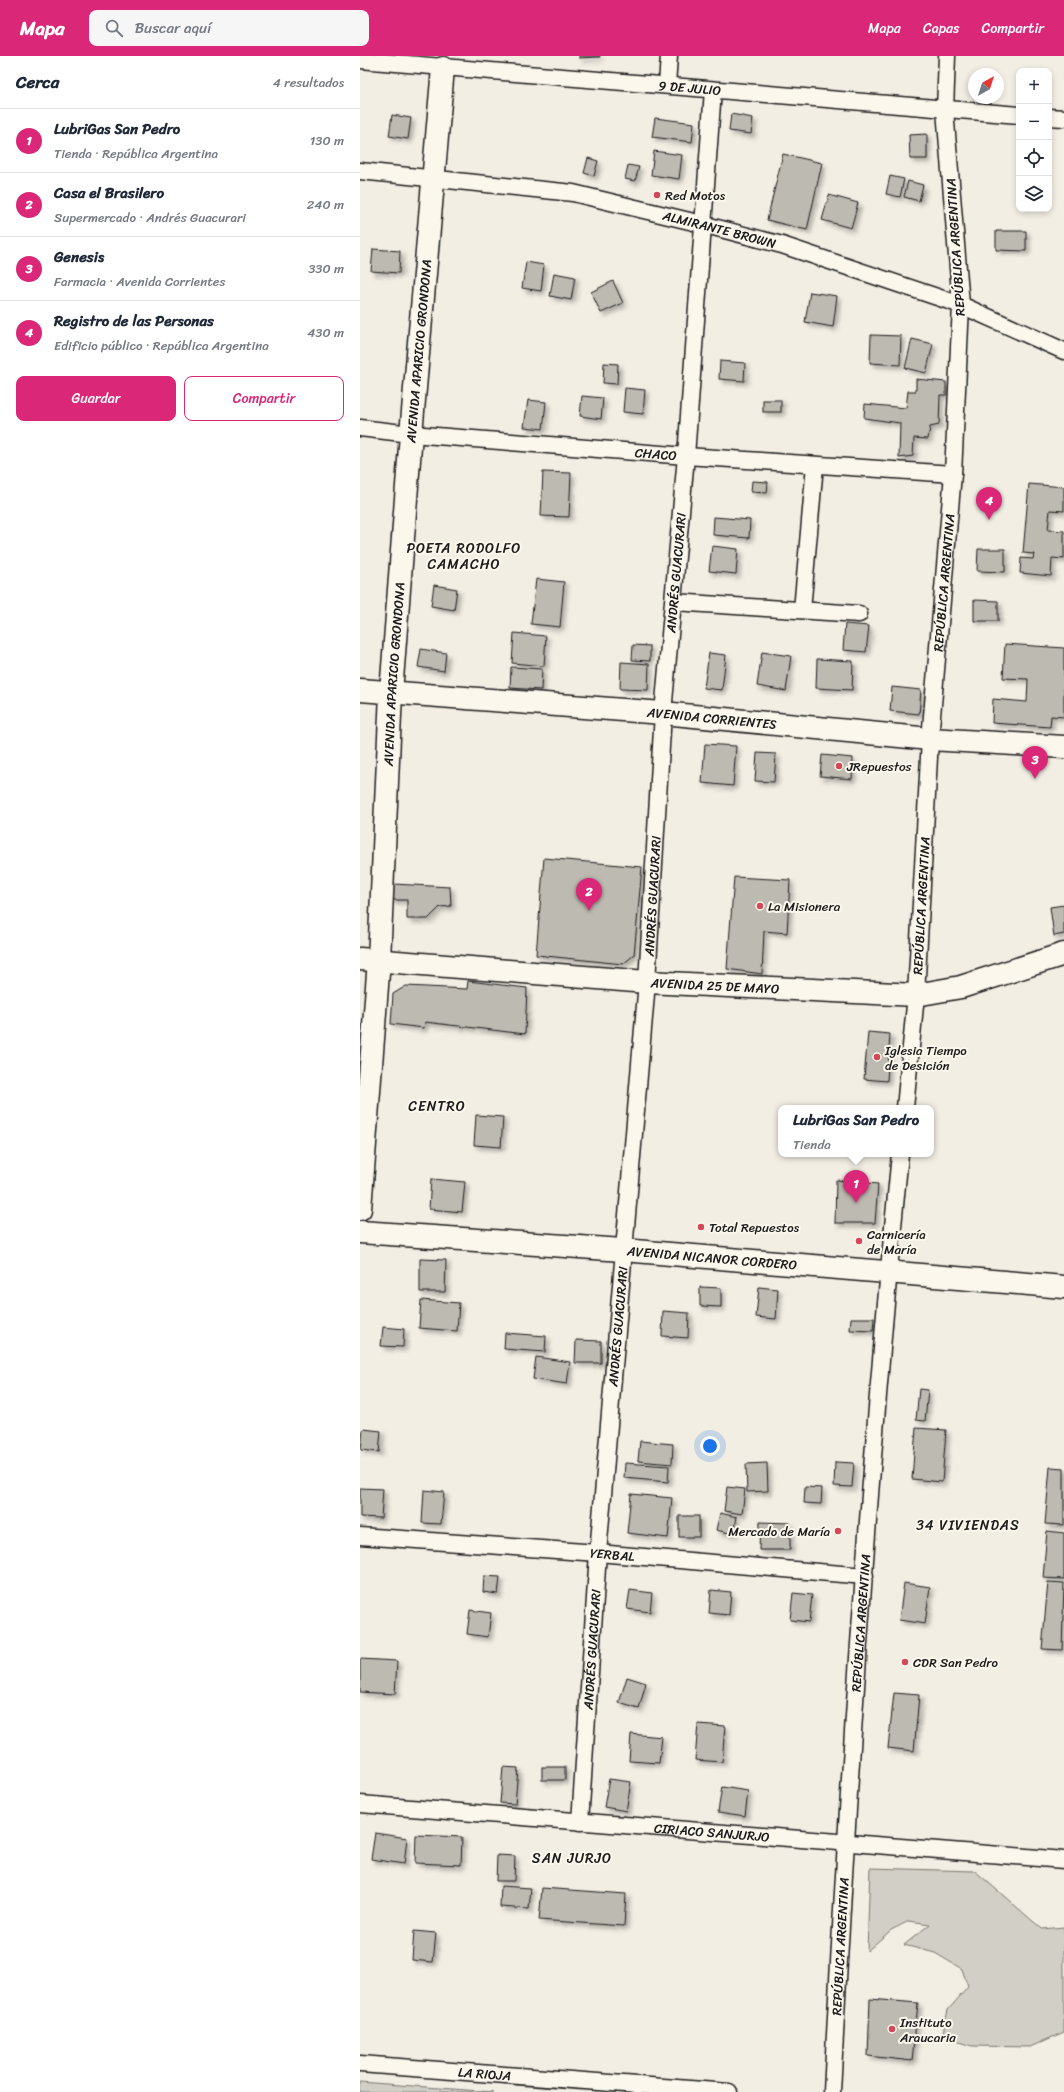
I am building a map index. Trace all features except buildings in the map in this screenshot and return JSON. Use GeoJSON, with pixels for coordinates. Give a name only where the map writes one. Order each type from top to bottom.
{"type":"FeatureCollection","features":[{"type":"Feature","properties":{"kind":"main road","name":"AVENIDA APARICIO GRONDONA"},"geometry":{"type":"LineString","coordinates":[[360,1209],[370,960],[411,434],[443,68]]}},
{"type":"Feature","properties":{"kind":"main road","name":"AVENIDA CORRIENTES"},"geometry":{"type":"LineString","coordinates":[[360,690],[663,713],[930,739],[1064,747]]}},
{"type":"Feature","properties":{"kind":"main road","name":"AVENIDA 25 DE MAYO"},"geometry":{"type":"LineString","coordinates":[[370,960],[647,982],[916,995],[961,987],[1064,954]]}},
{"type":"Feature","properties":{"kind":"main road","name":"AVENIDA NICANOR CORDERO"},"geometry":{"type":"LineString","coordinates":[[360,1232],[623,1250],[1064,1287]]}},
{"type":"Feature","properties":{"kind":"street"},"geometry":{"type":"LineString","coordinates":[[667,85],[669,56]]}},
{"type":"Feature","properties":{"kind":"street","name":"REPÚBLICA ARGENTINA"},"geometry":{"type":"LineString","coordinates":[[905,1105],[916,995],[930,739],[953,474],[961,305],[945,110],[947,56]]}},
{"type":"Feature","properties":{"kind":"street","name":"9 DE JULIO"},"geometry":{"type":"LineString","coordinates":[[360,60],[404,60],[443,68],[667,85],[945,110],[1016,115]]}},
{"type":"Feature","properties":{"kind":"street","name":"ANDRÉS GUACURARI"},"geometry":{"type":"LineString","coordinates":[[580,1822],[598,1553],[647,982],[663,713],[686,456],[713,90]]}},
{"type":"Feature","properties":{"kind":"street"},"geometry":{"type":"LineString","coordinates":[[1052,117],[1064,118]]}},
{"type":"Feature","properties":{"kind":"street","name":"ALMIRANTE BROWN"},"geometry":{"type":"LineString","coordinates":[[360,171],[573,193],[702,224],[782,245],[961,305],[1064,351]]}},
{"type":"Feature","properties":{"kind":"street","name":"CHACO"},"geometry":{"type":"LineString","coordinates":[[360,428],[411,434],[686,456],[953,474]]}},
{"type":"Feature","properties":{"kind":"street"},"geometry":{"type":"LineString","coordinates":[[802,610],[815,465]]}},
{"type":"Feature","properties":{"kind":"street"},"geometry":{"type":"LineString","coordinates":[[674,602],[859,614]]}},
{"type":"Feature","properties":{"kind":"street","name":"REPÚBLICA ARGENTINA"},"geometry":{"type":"LineString","coordinates":[[832,2092],[845,1843],[888,1273],[900,1157]]}},
{"type":"Feature","properties":{"kind":"street","name":"YERBAL"},"geometry":{"type":"LineString","coordinates":[[360,1536],[598,1553],[865,1576]]}},
{"type":"Feature","properties":{"kind":"street","name":"CIRIACO SANJURJO"},"geometry":{"type":"LineString","coordinates":[[360,1804],[1064,1860]]}},
{"type":"Feature","properties":{"kind":"street","name":"LA RIOJA"},"geometry":{"type":"LineString","coordinates":[[360,2064],[729,2092]]}},
{"type":"Feature","properties":{"kind":"shaded area"},"geometry":{"type":"Polygon","coordinates":[[[870,1868],[975,1871],[1042,1929],[1064,1927],[1064,2032],[1030,2047],[972,2046],[942,2037],[948,2010],[968,1987],[962,1969],[935,1953],[904,1945],[930,1924],[909,1921],[891,1930],[867,1951],[870,1868]]]}},
{"type":"Feature","properties":{"kind":"shaded area"},"geometry":{"type":"Polygon","coordinates":[[[360,2082],[493,2092],[360,2092],[360,2082]]]}},
{"type":"Feature","properties":{"kind":"place","name":"Red Motos"},"geometry":{"type":"Point","coordinates":[657,195]}},
{"type":"Feature","properties":{"kind":"place","name":"Registro de las Personas"},"geometry":{"type":"Point","coordinates":[989,520]}},
{"type":"Feature","properties":{"kind":"place","name":"JRepuestos"},"geometry":{"type":"Point","coordinates":[839,766]}},
{"type":"Feature","properties":{"kind":"place","name":"Genesis"},"geometry":{"type":"Point","coordinates":[1035,779]}},
{"type":"Feature","properties":{"kind":"place","name":"La Misionera"},"geometry":{"type":"Point","coordinates":[760,906]}},
{"type":"Feature","properties":{"kind":"place","name":"Casa el Brasilero"},"geometry":{"type":"Point","coordinates":[589,911]}},
{"type":"Feature","properties":{"kind":"place","name":"Iglesia Tiempo de Desición"},"geometry":{"type":"Point","coordinates":[877,1057]}},
{"type":"Feature","properties":{"kind":"place","name":"LubriGas San Pedro"},"geometry":{"type":"Point","coordinates":[856,1203]}},
{"type":"Feature","properties":{"kind":"place","name":"Total Repuestos"},"geometry":{"type":"Point","coordinates":[701,1227]}},
{"type":"Feature","properties":{"kind":"place","name":"Carnicería de María"},"geometry":{"type":"Point","coordinates":[859,1241]}},
{"type":"Feature","properties":{"kind":"place","name":"Mercado de María"},"geometry":{"type":"Point","coordinates":[838,1531]}},
{"type":"Feature","properties":{"kind":"place","name":"CDR San Pedro"},"geometry":{"type":"Point","coordinates":[905,1662]}},
{"type":"Feature","properties":{"kind":"place","name":"Instituto Araucaria"},"geometry":{"type":"Point","coordinates":[892,2029]}},
{"type":"Feature","properties":{"kind":"district","name":"POETA RODOLFO CAMACHO"},"geometry":{"type":"Point","coordinates":[464,556]}},
{"type":"Feature","properties":{"kind":"district","name":"CENTRO"},"geometry":{"type":"Point","coordinates":[437,1106]}},
{"type":"Feature","properties":{"kind":"district","name":"34 VIVIENDAS"},"geometry":{"type":"Point","coordinates":[968,1525]}},
{"type":"Feature","properties":{"kind":"district","name":"SAN JURJO"},"geometry":{"type":"Point","coordinates":[572,1858]}}]}
